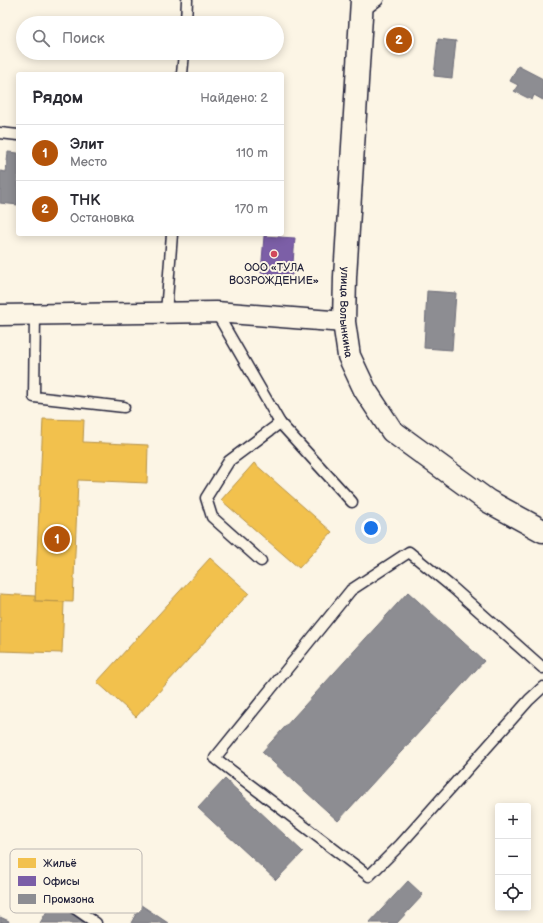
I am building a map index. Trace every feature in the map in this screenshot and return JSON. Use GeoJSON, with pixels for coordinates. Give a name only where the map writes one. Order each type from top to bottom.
{"type":"FeatureCollection","features":[{"type":"Feature","properties":{"kind":"street","name":"улица Волынкина"},"geometry":{"type":"LineString","coordinates":[[361,7],[345,277],[344,322],[349,356],[365,390],[392,431],[488,501],[543,531]]}},
{"type":"Feature","properties":{"kind":"street"},"geometry":{"type":"LineString","coordinates":[[0,315],[216,312],[344,322]]}},
{"type":"Feature","properties":{"kind":"lane"},"geometry":{"type":"LineString","coordinates":[[187,16],[188,0]]}},
{"type":"Feature","properties":{"kind":"lane"},"geometry":{"type":"LineString","coordinates":[[361,7],[378,0]]}},
{"type":"Feature","properties":{"kind":"lane"},"geometry":{"type":"LineString","coordinates":[[182,72],[183,60]]}},
{"type":"Feature","properties":{"kind":"lane"},"geometry":{"type":"LineString","coordinates":[[0,133],[16,135]]}},
{"type":"Feature","properties":{"kind":"lane"},"geometry":{"type":"LineString","coordinates":[[166,313],[172,236]]}},
{"type":"Feature","properties":{"kind":"lane"},"geometry":{"type":"LineString","coordinates":[[216,312],[280,423],[352,502]]}},
{"type":"Feature","properties":{"kind":"lane"},"geometry":{"type":"LineString","coordinates":[[35,315],[34,397],[124,407]]}},
{"type":"Feature","properties":{"kind":"lane"},"geometry":{"type":"LineString","coordinates":[[261,561],[212,517],[206,498],[229,461],[280,423]]}},
{"type":"Feature","properties":{"kind":"lane"},"geometry":{"type":"LineString","coordinates":[[543,668],[453,588],[409,552],[351,590],[215,758],[369,876],[400,845],[529,700],[543,687]]}},
{"type":"Feature","properties":{"kind":"lane"},"geometry":{"type":"LineString","coordinates":[[81,913],[96,923]]}},
{"type":"Feature","properties":{"kind":"building: Жильё"},"geometry":{"type":"Polygon","coordinates":[[[43,419],[84,420],[83,442],[148,445],[147,483],[78,480],[73,602],[35,601],[43,419]]]}},
{"type":"Feature","properties":{"kind":"building: Жильё"},"geometry":{"type":"Polygon","coordinates":[[[254,463],[332,532],[299,568],[221,500],[254,463]]]}},
{"type":"Feature","properties":{"kind":"building: Жильё"},"geometry":{"type":"Polygon","coordinates":[[[210,558],[249,593],[136,717],[97,682],[210,558]]]}},
{"type":"Feature","properties":{"kind":"building: Жильё"},"geometry":{"type":"Polygon","coordinates":[[[0,594],[35,596],[35,601],[64,602],[62,653],[0,651],[0,594]]]}},
{"type":"Feature","properties":{"kind":"building: Офисы"},"geometry":{"type":"Polygon","coordinates":[[[264,236],[295,238],[292,275],[261,273],[264,236]]]}},
{"type":"Feature","properties":{"kind":"building: Промзона"},"geometry":{"type":"Polygon","coordinates":[[[438,39],[456,41],[452,78],[434,76],[438,39]]]}},
{"type":"Feature","properties":{"kind":"building: Промзона"},"geometry":{"type":"Polygon","coordinates":[[[518,66],[543,79],[543,100],[534,95],[532,100],[514,91],[518,85],[510,81],[518,66]]]}},
{"type":"Feature","properties":{"kind":"building: Промзона"},"geometry":{"type":"Polygon","coordinates":[[[8,152],[16,153],[16,205],[0,203],[0,171],[6,172],[8,152]]]}},
{"type":"Feature","properties":{"kind":"building: Промзона"},"geometry":{"type":"Polygon","coordinates":[[[427,291],[456,293],[452,350],[424,348],[427,291]]]}},
{"type":"Feature","properties":{"kind":"building: Промзона"},"geometry":{"type":"Polygon","coordinates":[[[408,592],[484,661],[338,821],[262,752],[408,592]]]}},
{"type":"Feature","properties":{"kind":"building: Промзона"},"geometry":{"type":"Polygon","coordinates":[[[225,779],[303,852],[276,880],[198,808],[225,779]]]}},
{"type":"Feature","properties":{"kind":"building: Промзона"},"geometry":{"type":"Polygon","coordinates":[[[408,881],[423,895],[397,923],[369,923],[408,881]]]}},
{"type":"Feature","properties":{"kind":"building: Промзона"},"geometry":{"type":"Polygon","coordinates":[[[142,906],[168,923],[131,923],[137,913],[142,913],[142,906]]]}},
{"type":"Feature","properties":{"kind":"building: Промзона"},"geometry":{"type":"Polygon","coordinates":[[[46,913],[75,913],[90,923],[40,923],[46,913]]]}},
{"type":"Feature","properties":{"kind":"building: Промзона"},"geometry":{"type":"Polygon","coordinates":[[[0,917],[9,921],[8,923],[0,923],[0,917]]]}},
{"type":"Feature","properties":{"kind":"place","name":"ТНК"},"geometry":{"type":"Point","coordinates":[399,40]}},
{"type":"Feature","properties":{"kind":"place","name":"ООО «ТУЛА ВОЗРОЖДЕНИЕ»"},"geometry":{"type":"Point","coordinates":[274,254]}},
{"type":"Feature","properties":{"kind":"place","name":"Элит"},"geometry":{"type":"Point","coordinates":[57,539]}}]}
